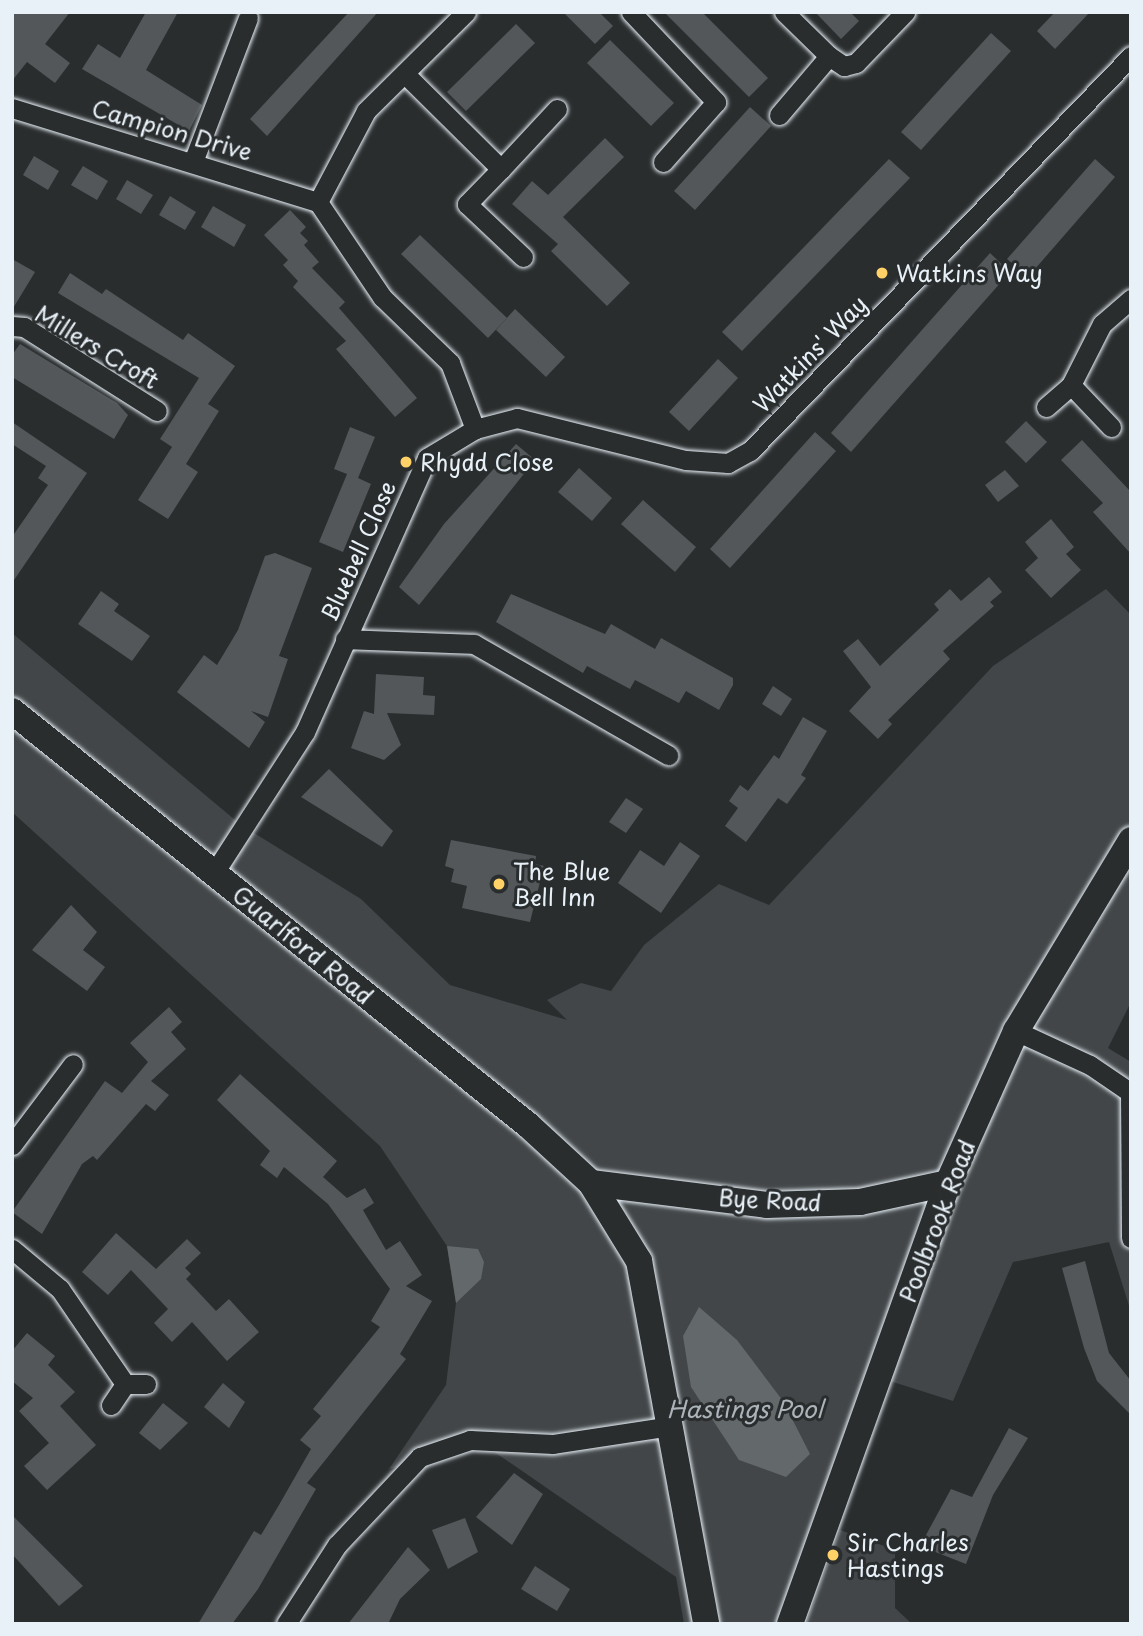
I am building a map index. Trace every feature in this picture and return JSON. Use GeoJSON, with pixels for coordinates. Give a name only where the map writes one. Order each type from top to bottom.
{"type":"FeatureCollection","features":[{"type":"Feature","properties":{"kind":"main road","name":"Guarlford Road"},"geometry":{"type":"LineString","coordinates":[[12,711],[591,1183]]}},
{"type":"Feature","properties":{"kind":"main road","name":"Poolbrook Road"},"geometry":{"type":"LineString","coordinates":[[790,1624],[948,1182],[1016,1031],[1131,840]]}},
{"type":"Feature","properties":{"kind":"main road","name":"Bye Road"},"geometry":{"type":"LineString","coordinates":[[591,1183],[767,1205],[860,1202],[948,1182]]}},
{"type":"Feature","properties":{"kind":"main road"},"geometry":{"type":"LineString","coordinates":[[591,1183],[639,1261],[706,1624]]}},
{"type":"Feature","properties":{"kind":"street"},"geometry":{"type":"LineString","coordinates":[[466,12],[366,111],[318,202],[383,297],[450,363],[475,429]]}},
{"type":"Feature","properties":{"kind":"street"},"geometry":{"type":"LineString","coordinates":[[631,12],[716,102],[663,162]]}},
{"type":"Feature","properties":{"kind":"street"},"geometry":{"type":"LineString","coordinates":[[784,12],[829,56],[844,66],[856,63],[905,12]]}},
{"type":"Feature","properties":{"kind":"street"},"geometry":{"type":"LineString","coordinates":[[193,162],[248,18]]}},
{"type":"Feature","properties":{"kind":"street"},"geometry":{"type":"LineString","coordinates":[[779,115],[829,56]]}},
{"type":"Feature","properties":{"kind":"street","name":"Watkins' Way"},"geometry":{"type":"LineString","coordinates":[[475,429],[517,418],[686,460],[728,463],[750,451],[1131,57]]}},
{"type":"Feature","properties":{"kind":"street"},"geometry":{"type":"LineString","coordinates":[[405,74],[501,169]]}},
{"type":"Feature","properties":{"kind":"street","name":"Campion Drive"},"geometry":{"type":"LineString","coordinates":[[12,108],[318,202]]}},
{"type":"Feature","properties":{"kind":"street"},"geometry":{"type":"LineString","coordinates":[[523,257],[467,204],[557,109]]}},
{"type":"Feature","properties":{"kind":"street"},"geometry":{"type":"LineString","coordinates":[[1046,407],[1071,385],[1102,324],[1131,299]]}},
{"type":"Feature","properties":{"kind":"street","name":"Millers Croft"},"geometry":{"type":"LineString","coordinates":[[12,326],[24,327],[157,411]]}},
{"type":"Feature","properties":{"kind":"street"},"geometry":{"type":"LineString","coordinates":[[1071,385],[1111,427]]}},
{"type":"Feature","properties":{"kind":"street","name":"Bluebell Close"},"geometry":{"type":"LineString","coordinates":[[214,873],[305,732],[427,458],[475,429]]}},
{"type":"Feature","properties":{"kind":"street"},"geometry":{"type":"LineString","coordinates":[[345,639],[474,643],[668,755]]}},
{"type":"Feature","properties":{"kind":"street"},"geometry":{"type":"LineString","coordinates":[[1016,1031],[1090,1065],[1130,1093],[1131,1238]]}},
{"type":"Feature","properties":{"kind":"street"},"geometry":{"type":"LineString","coordinates":[[12,1145],[73,1064]]}},
{"type":"Feature","properties":{"kind":"street"},"geometry":{"type":"LineString","coordinates":[[12,1249],[60,1289],[125,1384]]}},
{"type":"Feature","properties":{"kind":"street"},"geometry":{"type":"LineString","coordinates":[[125,1384],[146,1384]]}},
{"type":"Feature","properties":{"kind":"street"},"geometry":{"type":"LineString","coordinates":[[111,1405],[125,1384]]}},
{"type":"Feature","properties":{"kind":"street"},"geometry":{"type":"LineString","coordinates":[[286,1624],[337,1545],[420,1457],[470,1440],[553,1444],[671,1426]]}},
{"type":"Feature","properties":{"kind":"shaded area"},"geometry":{"type":"Polygon","coordinates":[[[1106,589],[1131,615],[1131,1002],[1108,1048],[1131,1062],[1131,1312],[1109,1242],[1013,1262],[953,1401],[871,1375],[779,1624],[684,1624],[676,1577],[493,1451],[466,1449],[389,1469],[446,1385],[456,1303],[447,1246],[380,1146],[12,812],[12,633],[241,825],[361,899],[450,985],[567,1020],[547,1000],[581,983],[611,991],[644,945],[719,884],[769,905],[993,666],[1106,589]]]}},
{"type":"Feature","properties":{"kind":"shaded area"},"geometry":{"type":"Polygon","coordinates":[[[840,1530],[895,1550],[895,1608],[912,1624],[806,1624],[840,1530]]]}},
{"type":"Feature","properties":{"kind":"water"},"geometry":{"type":"Polygon","coordinates":[[[447,1246],[478,1249],[484,1262],[481,1279],[456,1303],[447,1246]]]}},
{"type":"Feature","properties":{"kind":"water","name":"Hastings Pool"},"geometry":{"type":"Polygon","coordinates":[[[699,1307],[737,1340],[783,1401],[810,1454],[786,1477],[739,1460],[691,1387],[683,1336],[699,1307]]]}},
{"type":"Feature","properties":{"kind":"building"},"geometry":{"type":"Polygon","coordinates":[[[12,12],[70,12],[45,44],[70,63],[55,83],[27,62],[12,81],[12,12]]]}},
{"type":"Feature","properties":{"kind":"building"},"geometry":{"type":"Polygon","coordinates":[[[146,12],[178,12],[146,70],[202,105],[189,131],[82,69],[98,44],[120,58],[146,12]]]}},
{"type":"Feature","properties":{"kind":"building"},"geometry":{"type":"Polygon","coordinates":[[[349,12],[378,12],[267,136],[250,119],[349,12]]]}},
{"type":"Feature","properties":{"kind":"building"},"geometry":{"type":"Polygon","coordinates":[[[563,12],[599,12],[613,26],[595,44],[563,12]]]}},
{"type":"Feature","properties":{"kind":"building"},"geometry":{"type":"Polygon","coordinates":[[[664,12],[702,12],[768,78],[749,97],[664,12]]]}},
{"type":"Feature","properties":{"kind":"building"},"geometry":{"type":"Polygon","coordinates":[[[815,12],[850,12],[859,21],[841,39],[815,12]]]}},
{"type":"Feature","properties":{"kind":"building"},"geometry":{"type":"Polygon","coordinates":[[[1055,12],[1090,12],[1055,49],[1037,31],[1055,12]]]}},
{"type":"Feature","properties":{"kind":"building"},"geometry":{"type":"Polygon","coordinates":[[[516,24],[535,43],[466,111],[447,92],[516,24]]]}},
{"type":"Feature","properties":{"kind":"building"},"geometry":{"type":"Polygon","coordinates":[[[991,33],[1011,51],[921,150],[901,132],[991,33]]]}},
{"type":"Feature","properties":{"kind":"building"},"geometry":{"type":"Polygon","coordinates":[[[610,40],[674,103],[651,126],[587,63],[610,40]]]}},
{"type":"Feature","properties":{"kind":"building"},"geometry":{"type":"Polygon","coordinates":[[[750,107],[771,126],[695,210],[674,191],[750,107]]]}},
{"type":"Feature","properties":{"kind":"building"},"geometry":{"type":"Polygon","coordinates":[[[605,138],[624,157],[563,217],[630,283],[607,306],[551,251],[558,244],[512,204],[532,181],[548,195],[605,138]]]}},
{"type":"Feature","properties":{"kind":"building"},"geometry":{"type":"Polygon","coordinates":[[[34,156],[59,171],[48,190],[23,175],[34,156]]]}},
{"type":"Feature","properties":{"kind":"building"},"geometry":{"type":"Polygon","coordinates":[[[889,159],[910,178],[742,351],[722,332],[889,159]]]}},
{"type":"Feature","properties":{"kind":"building"},"geometry":{"type":"Polygon","coordinates":[[[1095,159],[1115,177],[1028,277],[1007,259],[1095,159]]]}},
{"type":"Feature","properties":{"kind":"building"},"geometry":{"type":"Polygon","coordinates":[[[83,166],[108,181],[97,200],[71,185],[83,166]]]}},
{"type":"Feature","properties":{"kind":"building"},"geometry":{"type":"Polygon","coordinates":[[[127,180],[153,195],[141,214],[116,199],[127,180]]]}},
{"type":"Feature","properties":{"kind":"building"},"geometry":{"type":"Polygon","coordinates":[[[170,196],[196,212],[185,230],[159,215],[170,196]]]}},
{"type":"Feature","properties":{"kind":"building"},"geometry":{"type":"Polygon","coordinates":[[[213,206],[246,225],[234,247],[201,227],[213,206]]]}},
{"type":"Feature","properties":{"kind":"building"},"geometry":{"type":"Polygon","coordinates":[[[290,210],[306,227],[300,233],[308,241],[304,245],[319,262],[312,268],[345,302],[339,308],[417,398],[395,417],[336,349],[346,341],[293,287],[298,281],[283,265],[288,260],[264,235],[290,210]]]}},
{"type":"Feature","properties":{"kind":"building"},"geometry":{"type":"Polygon","coordinates":[[[420,235],[507,318],[488,338],[401,254],[420,235]]]}},
{"type":"Feature","properties":{"kind":"building"},"geometry":{"type":"Polygon","coordinates":[[[990,253],[1010,272],[851,452],[831,433],[990,253]]]}},
{"type":"Feature","properties":{"kind":"building"},"geometry":{"type":"Polygon","coordinates":[[[12,259],[35,272],[12,310],[12,259]]]}},
{"type":"Feature","properties":{"kind":"building"},"geometry":{"type":"Polygon","coordinates":[[[70,273],[102,294],[106,289],[183,340],[188,333],[235,366],[208,404],[219,411],[186,464],[198,472],[168,519],[138,500],[172,447],[160,439],[199,378],[58,293],[70,273]]]}},
{"type":"Feature","properties":{"kind":"building"},"geometry":{"type":"Polygon","coordinates":[[[515,309],[565,357],[546,377],[496,330],[515,309]]]}},
{"type":"Feature","properties":{"kind":"building"},"geometry":{"type":"Polygon","coordinates":[[[20,344],[117,403],[128,415],[114,439],[12,377],[12,355],[20,344]]]}},
{"type":"Feature","properties":{"kind":"building"},"geometry":{"type":"Polygon","coordinates":[[[718,359],[738,378],[689,431],[669,412],[718,359]]]}},
{"type":"Feature","properties":{"kind":"building"},"geometry":{"type":"Polygon","coordinates":[[[1026,421],[1047,442],[1026,463],[1005,442],[1026,421]]]}},
{"type":"Feature","properties":{"kind":"building"},"geometry":{"type":"Polygon","coordinates":[[[12,422],[87,473],[12,583],[12,537],[48,485],[38,478],[46,466],[12,444],[12,422]]]}},
{"type":"Feature","properties":{"kind":"building"},"geometry":{"type":"Polygon","coordinates":[[[350,427],[375,437],[358,478],[371,484],[343,552],[319,542],[347,474],[334,469],[350,427]]]}},
{"type":"Feature","properties":{"kind":"building"},"geometry":{"type":"Polygon","coordinates":[[[815,432],[836,451],[730,568],[710,549],[815,432]]]}},
{"type":"Feature","properties":{"kind":"building"},"geometry":{"type":"Polygon","coordinates":[[[1082,440],[1131,492],[1131,554],[1093,512],[1103,503],[1061,460],[1082,440]]]}},
{"type":"Feature","properties":{"kind":"building"},"geometry":{"type":"Polygon","coordinates":[[[516,444],[535,460],[419,605],[399,587],[444,524],[516,444]]]}},
{"type":"Feature","properties":{"kind":"building"},"geometry":{"type":"Polygon","coordinates":[[[579,468],[612,498],[592,521],[558,492],[579,468]]]}},
{"type":"Feature","properties":{"kind":"building"},"geometry":{"type":"Polygon","coordinates":[[[1005,470],[1019,486],[998,502],[985,485],[1005,470]]]}},
{"type":"Feature","properties":{"kind":"building"},"geometry":{"type":"Polygon","coordinates":[[[643,500],[696,547],[675,572],[621,524],[643,500]]]}},
{"type":"Feature","properties":{"kind":"building"},"geometry":{"type":"Polygon","coordinates":[[[1051,519],[1074,547],[1066,554],[1081,570],[1051,598],[1025,570],[1038,558],[1025,542],[1051,519]]]}},
{"type":"Feature","properties":{"kind":"building"},"geometry":{"type":"Polygon","coordinates":[[[275,553],[312,568],[279,656],[288,659],[268,717],[251,711],[265,722],[249,748],[177,692],[204,655],[217,665],[238,630],[265,556],[275,553]]]}},
{"type":"Feature","properties":{"kind":"building"},"geometry":{"type":"Polygon","coordinates":[[[989,577],[1002,592],[990,602],[994,606],[943,651],[950,659],[888,720],[892,724],[878,739],[849,711],[871,687],[843,651],[858,639],[880,666],[939,610],[934,604],[950,589],[961,601],[989,577]]]}},
{"type":"Feature","properties":{"kind":"building"},"geometry":{"type":"Polygon","coordinates":[[[101,591],[119,604],[114,611],[150,636],[132,661],[78,624],[101,591]]]}},
{"type":"Feature","properties":{"kind":"building"},"geometry":{"type":"Polygon","coordinates":[[[511,594],[605,634],[611,624],[655,649],[661,638],[733,678],[733,685],[719,710],[686,691],[679,703],[635,680],[630,689],[587,666],[583,673],[496,622],[511,594]]]}},
{"type":"Feature","properties":{"kind":"building"},"geometry":{"type":"Polygon","coordinates":[[[376,674],[424,677],[423,695],[435,696],[434,715],[387,713],[401,745],[384,760],[351,748],[364,711],[374,714],[376,674]]]}},
{"type":"Feature","properties":{"kind":"building"},"geometry":{"type":"Polygon","coordinates":[[[773,686],[792,699],[781,716],[762,704],[773,686]]]}},
{"type":"Feature","properties":{"kind":"building"},"geometry":{"type":"Polygon","coordinates":[[[803,717],[827,731],[801,775],[806,778],[787,804],[778,798],[746,842],[725,826],[738,808],[729,801],[740,785],[748,791],[774,755],[779,759],[803,717]]]}},
{"type":"Feature","properties":{"kind":"building"},"geometry":{"type":"Polygon","coordinates":[[[329,769],[393,831],[382,847],[301,797],[329,769]]]}},
{"type":"Feature","properties":{"kind":"building"},"geometry":{"type":"Polygon","coordinates":[[[626,798],[643,809],[626,833],[609,822],[626,798]]]}},
{"type":"Feature","properties":{"kind":"building","name":"The Blue Bell Inn"},"geometry":{"type":"Polygon","coordinates":[[[451,840],[536,856],[535,864],[544,866],[530,922],[462,908],[467,886],[451,882],[454,869],[445,866],[451,840]]]}},
{"type":"Feature","properties":{"kind":"building"},"geometry":{"type":"Polygon","coordinates":[[[680,842],[700,856],[661,913],[618,883],[640,850],[664,866],[680,842]]]}},
{"type":"Feature","properties":{"kind":"building"},"geometry":{"type":"Polygon","coordinates":[[[71,905],[97,932],[83,950],[105,967],[87,991],[32,950],[71,905]]]}},
{"type":"Feature","properties":{"kind":"building"},"geometry":{"type":"Polygon","coordinates":[[[169,1007],[182,1022],[171,1032],[186,1049],[151,1081],[169,1095],[155,1111],[146,1104],[97,1160],[93,1156],[82,1164],[42,1234],[12,1212],[105,1081],[122,1093],[148,1062],[130,1043],[169,1007]]]}},
{"type":"Feature","properties":{"kind":"building"},"geometry":{"type":"Polygon","coordinates":[[[240,1074],[337,1161],[323,1177],[347,1198],[365,1188],[374,1203],[363,1210],[386,1250],[400,1241],[422,1275],[406,1286],[432,1301],[400,1354],[406,1359],[307,1483],[316,1489],[258,1589],[232,1624],[198,1624],[254,1531],[261,1535],[279,1505],[311,1449],[300,1440],[321,1416],[313,1409],[380,1327],[371,1321],[390,1289],[328,1204],[284,1167],[277,1178],[260,1165],[270,1151],[217,1100],[240,1074]]]}},
{"type":"Feature","properties":{"kind":"building"},"geometry":{"type":"Polygon","coordinates":[[[116,1233],[156,1269],[187,1239],[201,1253],[185,1268],[191,1274],[186,1279],[216,1311],[229,1299],[259,1332],[227,1361],[192,1322],[172,1342],[154,1323],[168,1309],[131,1270],[108,1295],[82,1272],[116,1233]]]}},
{"type":"Feature","properties":{"kind":"building"},"geometry":{"type":"Polygon","coordinates":[[[1085,1261],[1109,1353],[1131,1381],[1131,1415],[1097,1381],[1084,1348],[1062,1268],[1085,1261]]]}},
{"type":"Feature","properties":{"kind":"building"},"geometry":{"type":"Polygon","coordinates":[[[27,1333],[55,1356],[48,1365],[75,1392],[60,1406],[96,1445],[47,1490],[24,1466],[49,1443],[19,1411],[33,1398],[12,1381],[12,1351],[27,1333]]]}},
{"type":"Feature","properties":{"kind":"building"},"geometry":{"type":"Polygon","coordinates":[[[223,1383],[245,1402],[229,1428],[204,1407],[223,1383]]]}},
{"type":"Feature","properties":{"kind":"building"},"geometry":{"type":"Polygon","coordinates":[[[163,1403],[188,1423],[160,1450],[139,1433],[163,1403]]]}},
{"type":"Feature","properties":{"kind":"building"},"geometry":{"type":"Polygon","coordinates":[[[1009,1428],[1028,1438],[993,1495],[966,1564],[920,1546],[951,1489],[972,1497],[1009,1428]]]}},
{"type":"Feature","properties":{"kind":"building"},"geometry":{"type":"Polygon","coordinates":[[[514,1473],[543,1494],[512,1545],[476,1517],[514,1473]]]}},
{"type":"Feature","properties":{"kind":"building"},"geometry":{"type":"Polygon","coordinates":[[[12,1515],[83,1586],[59,1606],[12,1554],[12,1515]]]}},
{"type":"Feature","properties":{"kind":"building"},"geometry":{"type":"Polygon","coordinates":[[[465,1518],[478,1552],[448,1569],[432,1530],[465,1518]]]}},
{"type":"Feature","properties":{"kind":"building"},"geometry":{"type":"Polygon","coordinates":[[[408,1547],[430,1570],[400,1599],[388,1624],[348,1624],[408,1547]]]}},
{"type":"Feature","properties":{"kind":"building"},"geometry":{"type":"Polygon","coordinates":[[[535,1566],[570,1589],[557,1611],[521,1589],[535,1566]]]}},
{"type":"Feature","properties":{"kind":"place","name":"Watkins Way"},"geometry":{"type":"Point","coordinates":[882,273]}},
{"type":"Feature","properties":{"kind":"place","name":"Rhydd Close"},"geometry":{"type":"Point","coordinates":[406,462]}},
{"type":"Feature","properties":{"kind":"place","name":"The Blue Bell Inn"},"geometry":{"type":"Point","coordinates":[499,884]}},
{"type":"Feature","properties":{"kind":"place","name":"Sir Charles Hastings"},"geometry":{"type":"Point","coordinates":[833,1555]}}]}
